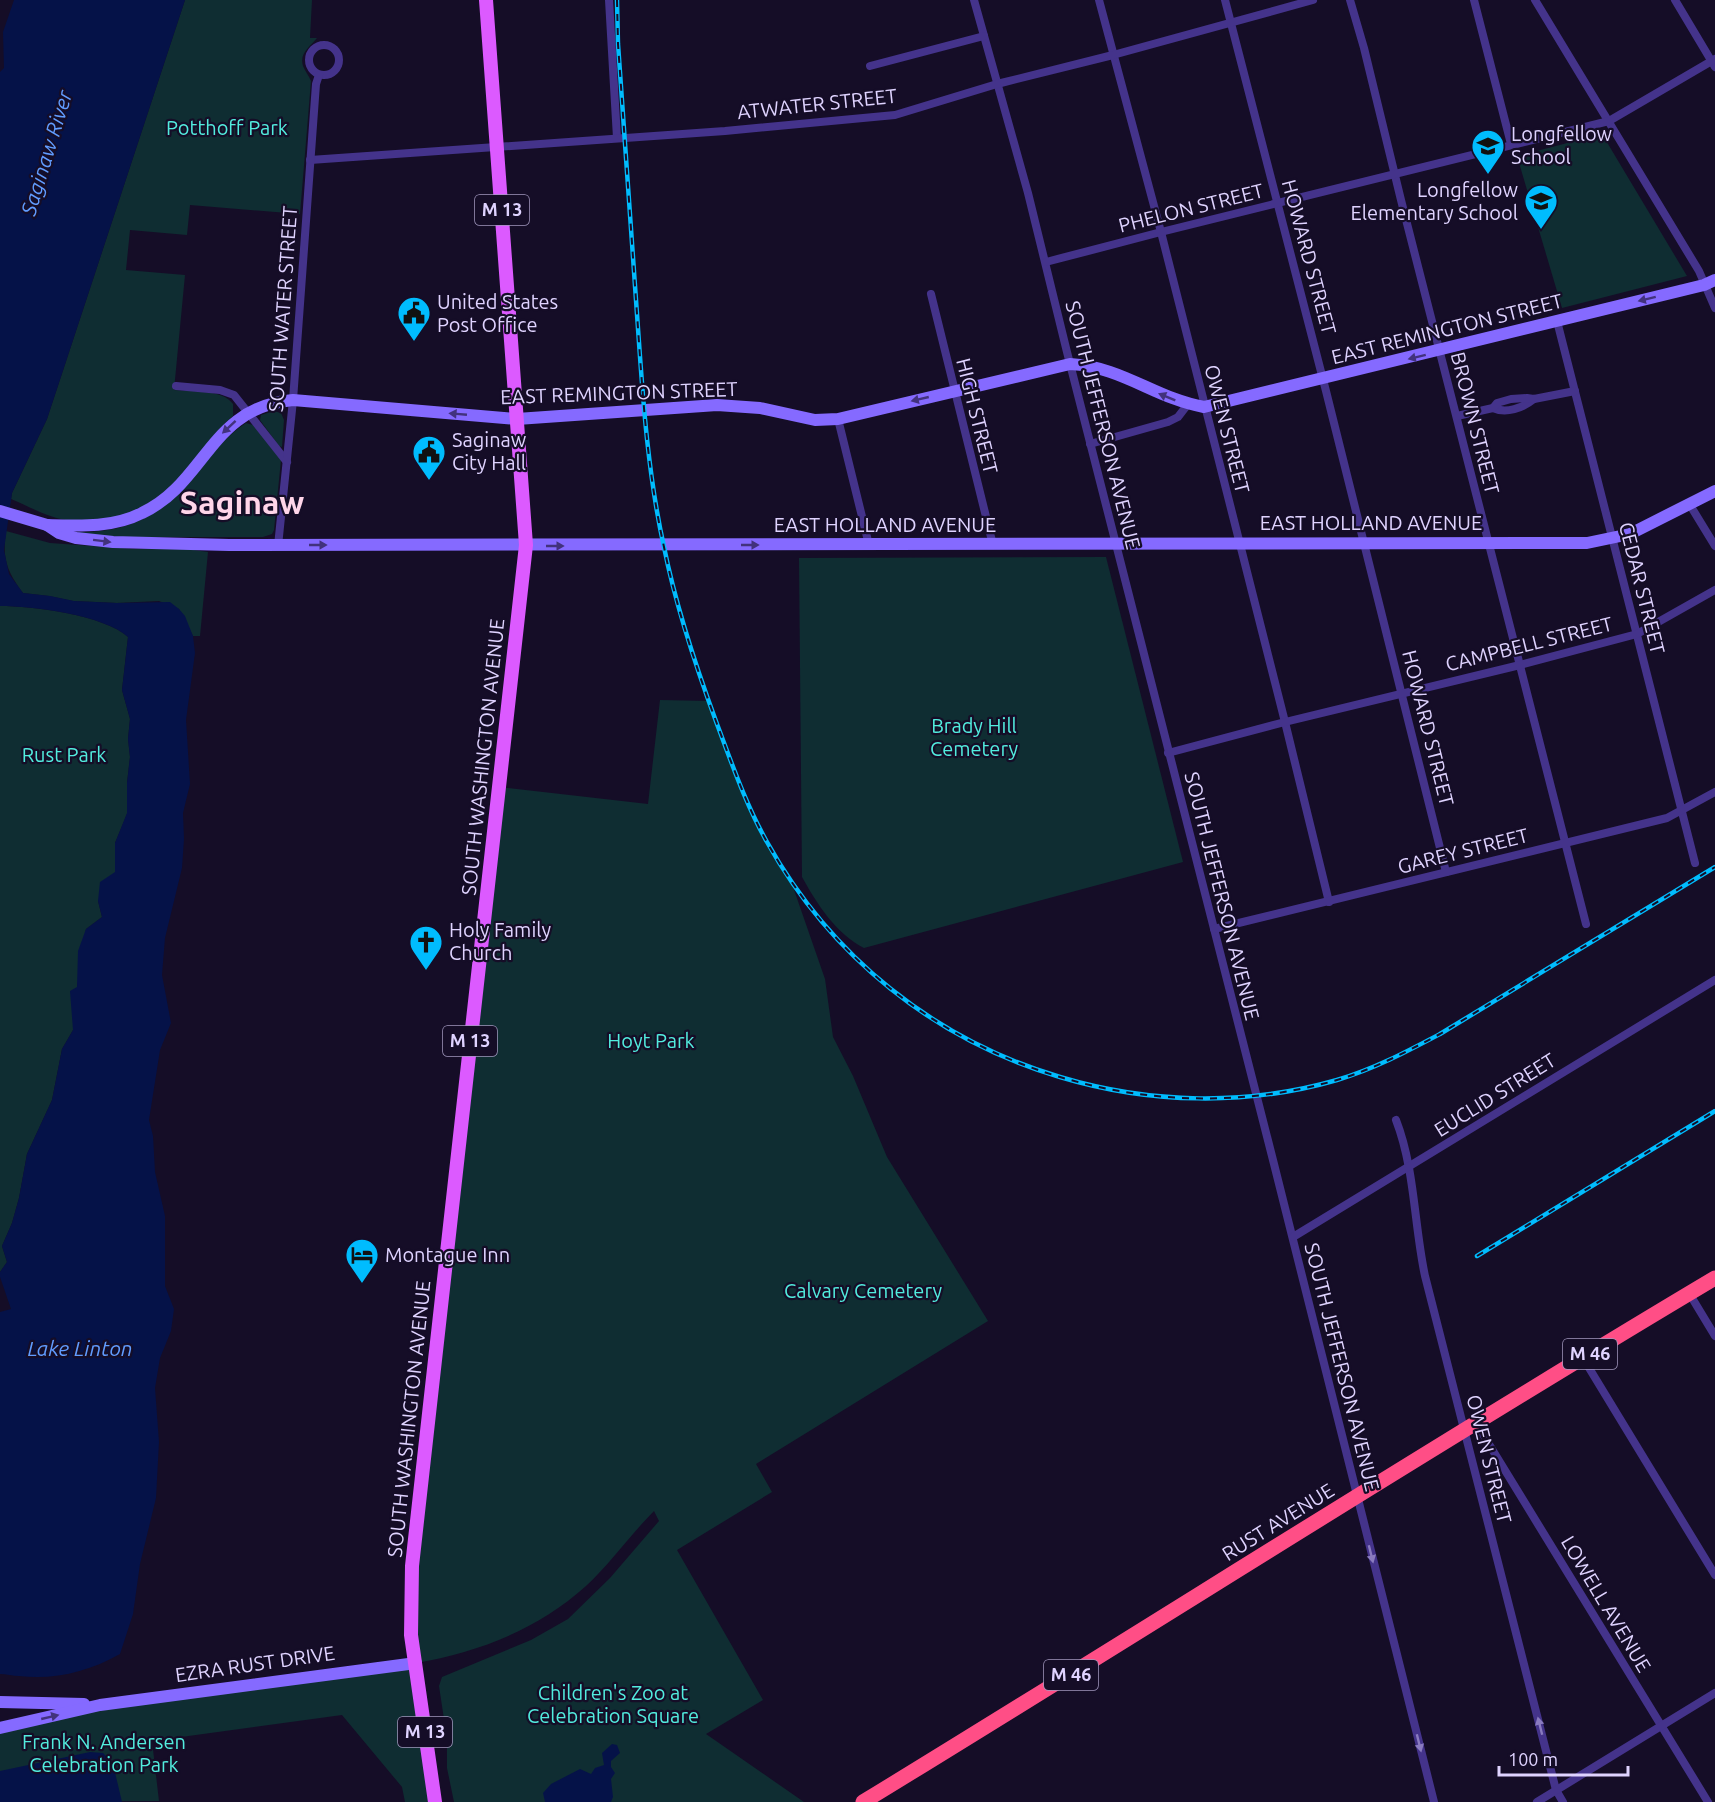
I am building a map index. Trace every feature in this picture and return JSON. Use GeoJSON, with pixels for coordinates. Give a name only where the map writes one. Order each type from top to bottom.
{"type":"FeatureCollection","features":[{"type":"Feature","properties":{"kind":"highway","name":"RUST AVENUE"},"geometry":{"type":"LineString","coordinates":[[863,1802],[1715,1278]]}},
{"type":"Feature","properties":{"kind":"main road","name":"SOUTH WASHINGTON AVENUE"},"geometry":{"type":"LineString","coordinates":[[435,1802],[411,1635],[412,1566],[526,545],[486,0]]}},
{"type":"Feature","properties":{"kind":"main road","name":"EAST REMINGTON STREET"},"geometry":{"type":"LineString","coordinates":[[47,525],[87,526],[120,522],[142,513],[162,501],[181,484],[226,429],[249,412],[277,401],[293,400],[517,419],[717,405],[760,408],[815,420],[838,419],[1070,364],[1105,369],[1123,375],[1165,397],[1204,407],[1323,380],[1709,283]]}},
{"type":"Feature","properties":{"kind":"main road","name":"EAST HOLLAND AVENUE"},"geometry":{"type":"LineString","coordinates":[[47,525],[59,533],[76,538],[113,542],[279,546],[1587,543],[1612,539],[1649,526],[1715,491]]}},
{"type":"Feature","properties":{"kind":"main road"},"geometry":{"type":"LineString","coordinates":[[0,511],[47,525]]}},
{"type":"Feature","properties":{"kind":"main road","name":"EZRA RUST DRIVE"},"geometry":{"type":"LineString","coordinates":[[0,1728],[100,1705],[416,1663]]}},
{"type":"Feature","properties":{"kind":"main road","name":"EZRA RUST DRIVE"},"geometry":{"type":"LineString","coordinates":[[0,1702],[100,1705]]}},
{"type":"Feature","properties":{"kind":"street"},"geometry":{"type":"LineString","coordinates":[[609,0],[617,138]]}},
{"type":"Feature","properties":{"kind":"street","name":"SOUTH JEFFERSON AVENUE"},"geometry":{"type":"LineString","coordinates":[[974,0],[1046,262],[1434,1802]]}},
{"type":"Feature","properties":{"kind":"street","name":"OWEN STREET"},"geometry":{"type":"LineString","coordinates":[[1099,0],[1161,232],[1329,902]]}},
{"type":"Feature","properties":{"kind":"street","name":"HOWARD STREET"},"geometry":{"type":"LineString","coordinates":[[1225,0],[1446,872]]}},
{"type":"Feature","properties":{"kind":"street","name":"ATWATER STREET"},"geometry":{"type":"LineString","coordinates":[[310,160],[896,115],[997,84],[1313,0]]}},
{"type":"Feature","properties":{"kind":"street","name":"BROWN STREET"},"geometry":{"type":"LineString","coordinates":[[1350,0],[1586,924]]}},
{"type":"Feature","properties":{"kind":"street"},"geometry":{"type":"LineString","coordinates":[[1474,0],[1511,144]]}},
{"type":"Feature","properties":{"kind":"street"},"geometry":{"type":"LineString","coordinates":[[1535,0],[1699,271],[1709,283],[1715,308]]}},
{"type":"Feature","properties":{"kind":"street"},"geometry":{"type":"LineString","coordinates":[[1675,0],[1714,63]]}},
{"type":"Feature","properties":{"kind":"street"},"geometry":{"type":"LineString","coordinates":[[870,66],[984,36]]}},
{"type":"Feature","properties":{"kind":"street","name":"PHELON STREET"},"geometry":{"type":"LineString","coordinates":[[1046,262],[1609,120],[1714,63]]}},
{"type":"Feature","properties":{"kind":"street","name":"SOUTH WATER STREET"},"geometry":{"type":"LineString","coordinates":[[279,546],[293,400],[316,84],[319,75]]}},
{"type":"Feature","properties":{"kind":"street","name":"HIGH STREET"},"geometry":{"type":"LineString","coordinates":[[931,294],[993,545]]}},
{"type":"Feature","properties":{"kind":"street","name":"CEDAR STREET"},"geometry":{"type":"LineString","coordinates":[[1557,321],[1695,863]]}},
{"type":"Feature","properties":{"kind":"street"},"geometry":{"type":"LineString","coordinates":[[176,386],[230,392],[238,398],[287,462]]}},
{"type":"Feature","properties":{"kind":"street"},"geometry":{"type":"LineString","coordinates":[[1457,416],[1493,408],[1497,403],[1511,399],[1534,399],[1575,391]]}},
{"type":"Feature","properties":{"kind":"street"},"geometry":{"type":"LineString","coordinates":[[1090,444],[1168,422],[1178,417],[1188,404]]}},
{"type":"Feature","properties":{"kind":"street"},"geometry":{"type":"LineString","coordinates":[[838,419],[868,545]]}},
{"type":"Feature","properties":{"kind":"street"},"geometry":{"type":"LineString","coordinates":[[1690,505],[1715,546]]}},
{"type":"Feature","properties":{"kind":"street","name":"CAMPBELL STREET"},"geometry":{"type":"LineString","coordinates":[[1168,753],[1637,634],[1715,590]]}},
{"type":"Feature","properties":{"kind":"street","name":"GAREY STREET"},"geometry":{"type":"LineString","coordinates":[[1214,929],[1667,818],[1715,792]]}},
{"type":"Feature","properties":{"kind":"street","name":"EUCLID STREET"},"geometry":{"type":"LineString","coordinates":[[1293,1237],[1715,980]]}},
{"type":"Feature","properties":{"kind":"street","name":"OWEN STREET"},"geometry":{"type":"LineString","coordinates":[[1396,1120],[1408,1167],[1418,1243],[1471,1426],[1556,1790],[1563,1802]]}},
{"type":"Feature","properties":{"kind":"street"},"geometry":{"type":"LineString","coordinates":[[1689,1293],[1715,1336]]}},
{"type":"Feature","properties":{"kind":"street"},"geometry":{"type":"LineString","coordinates":[[1583,1358],[1715,1575]]}},
{"type":"Feature","properties":{"kind":"street","name":"LOWELL AVENUE"},"geometry":{"type":"LineString","coordinates":[[1471,1426],[1708,1802]]}},
{"type":"Feature","properties":{"kind":"street"},"geometry":{"type":"LineString","coordinates":[[1537,1802],[1715,1693]]}},
{"type":"Feature","properties":{"kind":"green space","name":"Potthoff Park"},"geometry":{"type":"Polygon","coordinates":[[[185,0],[312,0],[310,38],[317,38],[306,50],[302,61],[311,81],[300,214],[190,205],[187,235],[130,230],[126,270],[185,275],[174,390],[206,392],[222,396],[233,404],[233,416],[171,486],[133,512],[88,522],[64,520],[11,499],[12,493],[47,419],[185,0]]]}},
{"type":"Feature","properties":{"kind":"green space"},"geometry":{"type":"Polygon","coordinates":[[[1602,134],[1687,276],[1562,308],[1517,156],[1602,134]]]}},
{"type":"Feature","properties":{"kind":"green space"},"geometry":{"type":"Polygon","coordinates":[[[274,411],[281,413],[284,420],[282,447],[260,420],[261,415],[274,411]]]}},
{"type":"Feature","properties":{"kind":"green space"},"geometry":{"type":"Polygon","coordinates":[[[246,423],[253,425],[281,460],[272,534],[263,537],[118,537],[76,533],[115,529],[132,524],[161,508],[188,483],[227,438],[246,423]]]}},
{"type":"Feature","properties":{"kind":"green space"},"geometry":{"type":"Polygon","coordinates":[[[6,531],[50,543],[135,549],[180,548],[208,552],[200,636],[193,636],[179,609],[159,601],[117,603],[73,601],[23,593],[13,578],[5,557],[6,531]]]}},
{"type":"Feature","properties":{"kind":"green space","name":"Brady Hill Cemetery"},"geometry":{"type":"Polygon","coordinates":[[[1106,557],[1183,862],[864,948],[854,942],[828,917],[802,877],[799,558],[1106,557]]]}},
{"type":"Feature","properties":{"kind":"green space","name":"Rust Park"},"geometry":{"type":"Polygon","coordinates":[[[0,606],[67,613],[103,623],[128,637],[122,690],[130,719],[128,739],[130,757],[127,814],[115,843],[115,873],[98,901],[102,917],[86,929],[73,1030],[62,1049],[52,1100],[27,1154],[19,1198],[2,1246],[7,1262],[0,1272],[0,606]]]}},
{"type":"Feature","properties":{"kind":"green space","name":"Hoyt Park"},"geometry":{"type":"Polygon","coordinates":[[[660,700],[708,701],[742,792],[767,842],[792,884],[825,979],[833,1037],[853,1076],[887,1157],[988,1321],[756,1464],[772,1492],[677,1550],[763,1700],[706,1734],[804,1802],[454,1802],[447,1768],[447,1739],[439,1686],[442,1677],[531,1640],[568,1619],[610,1578],[659,1521],[654,1511],[586,1586],[548,1615],[506,1637],[485,1645],[462,1653],[416,1663],[435,1802],[405,1802],[402,1787],[342,1715],[152,1741],[159,1801],[0,1802],[0,1728],[100,1705],[416,1662],[411,1635],[499,787],[648,804],[660,700]]]}},
{"type":"Feature","properties":{"kind":"water","name":"Lake Linton"},"geometry":{"type":"Polygon","coordinates":[[[14,0],[185,0],[47,419],[12,493],[4,550],[9,574],[23,593],[74,601],[170,602],[185,616],[193,636],[195,653],[186,720],[190,784],[183,813],[182,868],[165,938],[162,975],[171,1023],[160,1050],[149,1120],[153,1136],[155,1172],[165,1216],[165,1286],[174,1309],[171,1331],[160,1358],[155,1388],[159,1442],[156,1498],[140,1564],[133,1614],[120,1654],[83,1670],[45,1677],[0,1674],[0,1312],[11,1309],[0,1277],[0,1272],[7,1262],[2,1246],[19,1198],[27,1154],[52,1100],[62,1049],[73,1030],[70,991],[77,987],[78,951],[86,929],[102,917],[98,901],[100,882],[115,872],[115,843],[127,813],[130,719],[122,690],[128,637],[103,623],[67,613],[0,606],[0,72],[4,68],[3,32],[14,0]]]}},
{"type":"Feature","properties":{"kind":"water"},"geometry":{"type":"Polygon","coordinates":[[[612,1744],[617,1745],[620,1753],[611,1761],[611,1767],[615,1773],[611,1779],[613,1797],[611,1802],[545,1802],[543,1793],[551,1784],[580,1769],[591,1774],[595,1768],[604,1765],[602,1753],[612,1744]]]}},
{"type":"Feature","properties":{"kind":"water"},"geometry":{"type":"Polygon","coordinates":[[[90,1752],[103,1753],[113,1764],[122,1802],[0,1802],[0,1771],[90,1752]]]}},
{"type":"Feature","properties":{"kind":"railway"},"geometry":{"type":"LineString","coordinates":[[617,0],[618,44],[646,424],[658,517],[681,614],[702,681],[734,769],[752,814],[767,842],[793,884],[822,922],[855,957],[891,989],[929,1017],[970,1041],[1014,1061],[1060,1077],[1129,1093],[1163,1097],[1234,1098],[1268,1094],[1351,1076],[1415,1047],[1715,867]]}},
{"type":"Feature","properties":{"kind":"railway"},"geometry":{"type":"LineString","coordinates":[[1477,1256],[1715,1111]]}},
{"type":"Feature","properties":{"kind":"place","name":"Longfellow School"},"geometry":{"type":"Point","coordinates":[1488,175]}},
{"type":"Feature","properties":{"kind":"place","name":"Longfellow Elementary School"},"geometry":{"type":"Point","coordinates":[1541,230]}},
{"type":"Feature","properties":{"kind":"place","name":"United States Post Office"},"geometry":{"type":"Point","coordinates":[414,342]}},
{"type":"Feature","properties":{"kind":"place","name":"Saginaw City Hall"},"geometry":{"type":"Point","coordinates":[429,481]}},
{"type":"Feature","properties":{"kind":"place","name":"Holy Family Church"},"geometry":{"type":"Point","coordinates":[426,971]}},
{"type":"Feature","properties":{"kind":"place","name":"Montague Inn"},"geometry":{"type":"Point","coordinates":[362,1284]}},
{"type":"Feature","properties":{"kind":"district","name":"Saginaw"},"geometry":{"type":"Point","coordinates":[242,503]}},
{"type":"Feature","properties":{"kind":"water label","name":"Saginaw River"},"geometry":{"type":"Point","coordinates":[47,153]}},
{"type":"Feature","properties":{"kind":"park label","name":"Calvary Cemetery"},"geometry":{"type":"Point","coordinates":[863,1291]}},
{"type":"Feature","properties":{"kind":"park label","name":"Children's Zoo at Celebration Square"},"geometry":{"type":"Point","coordinates":[613,1704]}},
{"type":"Feature","properties":{"kind":"park label","name":"Frank N. Andersen Celebration Park"},"geometry":{"type":"Point","coordinates":[104,1754]}}]}
